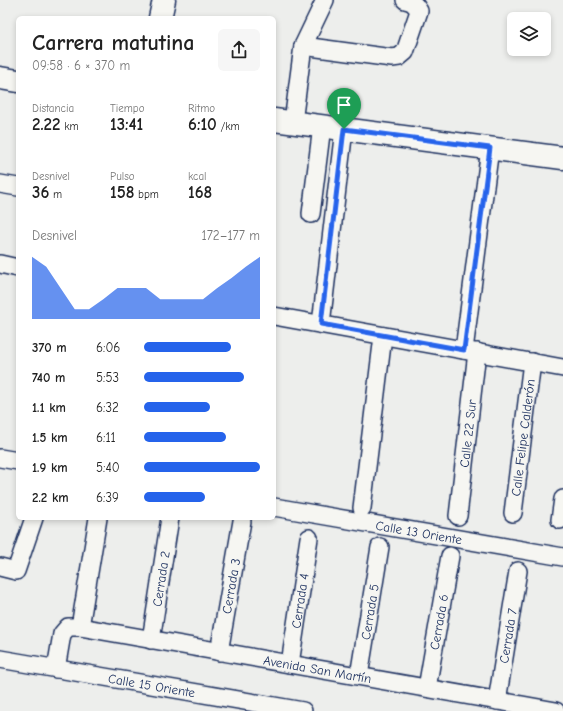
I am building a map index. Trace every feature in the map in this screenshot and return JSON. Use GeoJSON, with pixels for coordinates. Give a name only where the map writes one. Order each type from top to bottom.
{"type":"FeatureCollection","features":[{"type":"Feature","properties":{"kind":"main road"},"geometry":{"type":"LineString","coordinates":[[0,78],[16,80]]}},
{"type":"Feature","properties":{"kind":"main road"},"geometry":{"type":"LineString","coordinates":[[283,121],[563,158]]}},
{"type":"Feature","properties":{"kind":"street"},"geometry":{"type":"LineString","coordinates":[[283,121],[303,46],[325,0]]}},
{"type":"Feature","properties":{"kind":"street"},"geometry":{"type":"LineString","coordinates":[[303,46],[392,58],[399,56],[404,52],[419,11],[416,5],[411,1],[404,0]]}},
{"type":"Feature","properties":{"kind":"street"},"geometry":{"type":"LineString","coordinates":[[311,214],[322,126]]}},
{"type":"Feature","properties":{"kind":"street"},"geometry":{"type":"LineString","coordinates":[[321,324],[344,129]]}},
{"type":"Feature","properties":{"kind":"street","name":"Calle 22 Sur"},"geometry":{"type":"LineString","coordinates":[[458,516],[471,351],[490,148]]}},
{"type":"Feature","properties":{"kind":"street"},"geometry":{"type":"LineString","coordinates":[[0,184],[16,187]]}},
{"type":"Feature","properties":{"kind":"street"},"geometry":{"type":"LineString","coordinates":[[0,268],[16,268]]}},
{"type":"Feature","properties":{"kind":"street"},"geometry":{"type":"LineString","coordinates":[[276,316],[563,368]]}},
{"type":"Feature","properties":{"kind":"street"},"geometry":{"type":"LineString","coordinates":[[362,508],[383,336]]}},
{"type":"Feature","properties":{"kind":"street","name":"Calle Felipe Calderón"},"geometry":{"type":"LineString","coordinates":[[513,513],[532,362]]}},
{"type":"Feature","properties":{"kind":"street"},"geometry":{"type":"LineString","coordinates":[[0,458],[16,461]]}},
{"type":"Feature","properties":{"kind":"street"},"geometry":{"type":"LineString","coordinates":[[560,520],[563,498]]}},
{"type":"Feature","properties":{"kind":"street","name":"Calle 13 Oriente"},"geometry":{"type":"LineString","coordinates":[[276,507],[563,557]]}},
{"type":"Feature","properties":{"kind":"street"},"geometry":{"type":"LineString","coordinates":[[0,567],[16,571],[33,520]]}},
{"type":"Feature","properties":{"kind":"street"},"geometry":{"type":"LineString","coordinates":[[56,669],[62,634],[68,627],[80,628],[98,520]]}},
{"type":"Feature","properties":{"kind":"street","name":"Cerrada 2"},"geometry":{"type":"LineString","coordinates":[[151,640],[170,520]]}},
{"type":"Feature","properties":{"kind":"street","name":"Cerrada 3"},"geometry":{"type":"LineString","coordinates":[[219,652],[242,521]]}},
{"type":"Feature","properties":{"kind":"street","name":"Cerrada 4"},"geometry":{"type":"LineString","coordinates":[[290,664],[309,538]]}},
{"type":"Feature","properties":{"kind":"street","name":"Cerrada 5"},"geometry":{"type":"LineString","coordinates":[[358,676],[380,547]]}},
{"type":"Feature","properties":{"kind":"street","name":"Cerrada 6"},"geometry":{"type":"LineString","coordinates":[[427,688],[450,556]]}},
{"type":"Feature","properties":{"kind":"street","name":"Cerrada 7"},"geometry":{"type":"LineString","coordinates":[[498,701],[518,570]]}},
{"type":"Feature","properties":{"kind":"street","name":"Avenida San Martín"},"geometry":{"type":"LineString","coordinates":[[80,628],[556,711]]}},
{"type":"Feature","properties":{"kind":"street","name":"Calle 15 Oriente"},"geometry":{"type":"LineString","coordinates":[[0,659],[303,711]]}},
{"type":"Feature","properties":{"kind":"route"},"geometry":{"type":"LineString","coordinates":[[344,129],[490,148],[464,350],[321,324],[344,129]]}}]}
